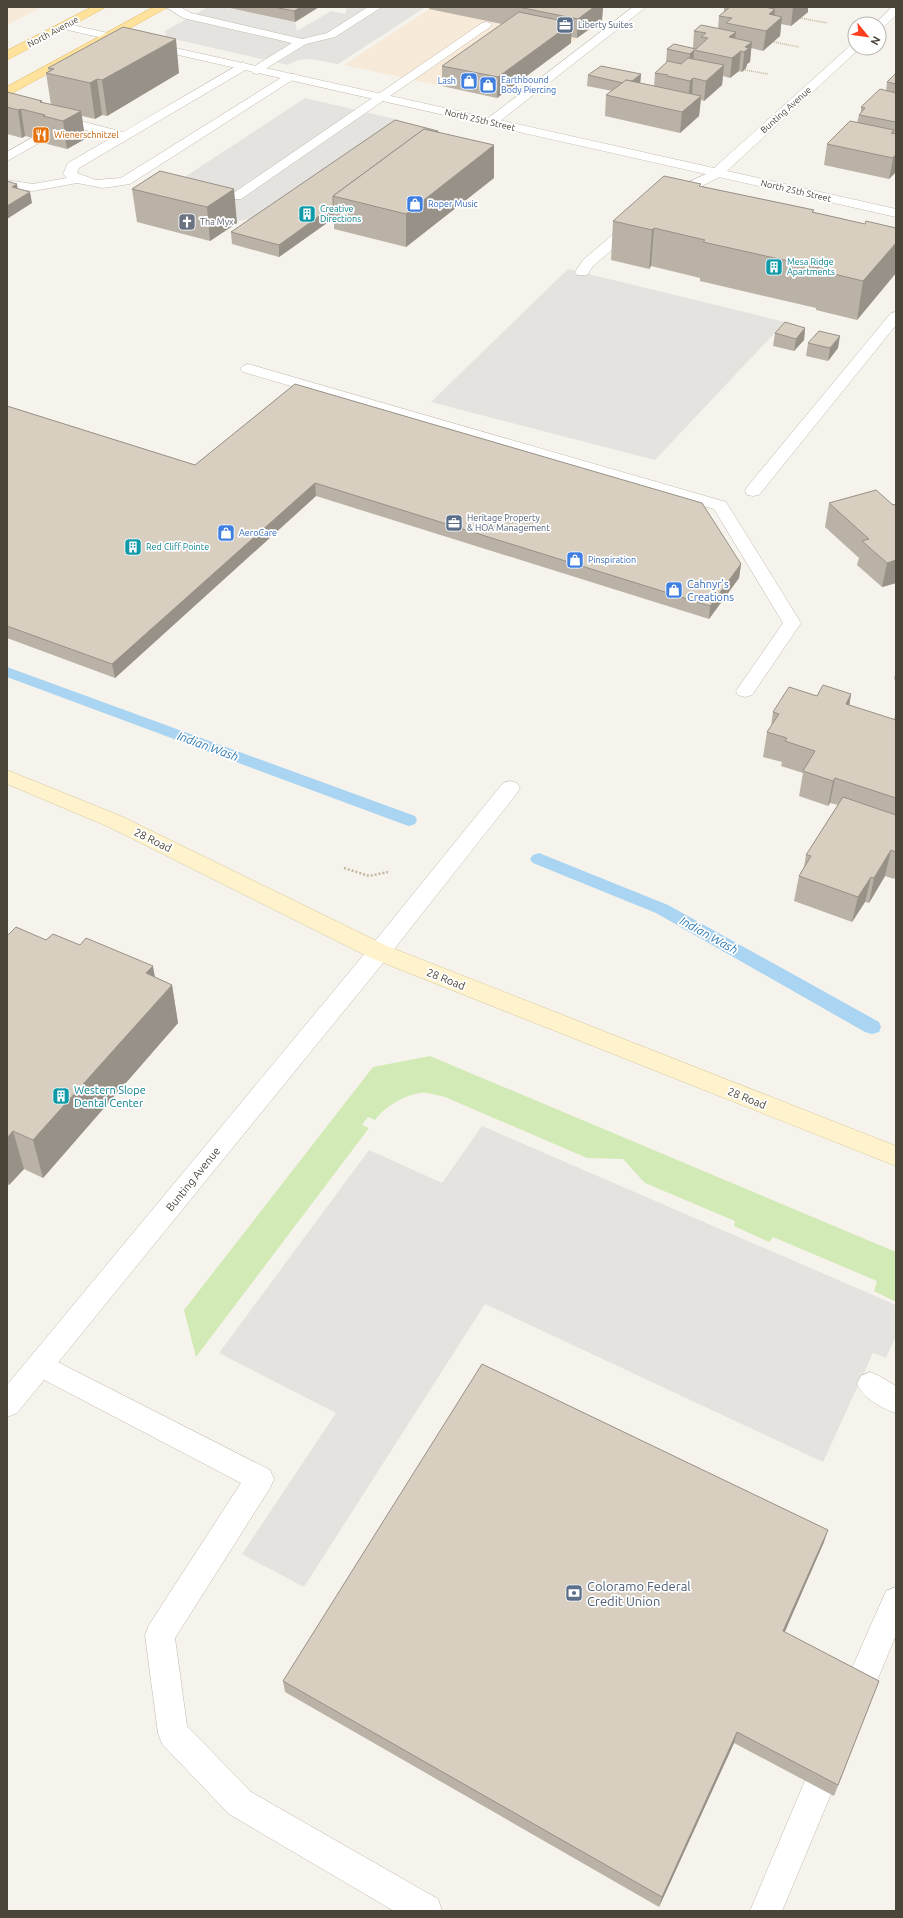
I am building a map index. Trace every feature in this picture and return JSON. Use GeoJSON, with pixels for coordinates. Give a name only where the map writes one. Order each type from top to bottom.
{"type":"FeatureCollection","features":[{"type":"Feature","properties":{"kind":"main road","name":"North Avenue"},"geometry":{"type":"LineString","coordinates":[[7,56],[100,7]]}},
{"type":"Feature","properties":{"kind":"main road"},"geometry":{"type":"LineString","coordinates":[[7,92],[162,7]]}},
{"type":"Feature","properties":{"kind":"main road","name":"28 Road"},"geometry":{"type":"LineString","coordinates":[[7,776],[116,822],[379,952],[896,1156]]}},
{"type":"Feature","properties":{"kind":"street"},"geometry":{"type":"LineString","coordinates":[[172,7],[187,16],[302,42]]}},
{"type":"Feature","properties":{"kind":"street"},"geometry":{"type":"LineString","coordinates":[[257,70],[302,42],[332,35],[376,7]]}},
{"type":"Feature","properties":{"kind":"street"},"geometry":{"type":"LineString","coordinates":[[491,122],[640,7]]}},
{"type":"Feature","properties":{"kind":"street"},"geometry":{"type":"LineString","coordinates":[[887,18],[896,10]]}},
{"type":"Feature","properties":{"kind":"street"},"geometry":{"type":"LineString","coordinates":[[236,196],[486,25]]}},
{"type":"Feature","properties":{"kind":"street","name":"North 25th Street"},"geometry":{"type":"LineString","coordinates":[[63,26],[896,213]]}},
{"type":"Feature","properties":{"kind":"street","name":"Bunting Avenue"},"geometry":{"type":"LineString","coordinates":[[657,204],[677,192],[717,173],[847,54]]}},
{"type":"Feature","properties":{"kind":"street"},"geometry":{"type":"LineString","coordinates":[[243,66],[73,166],[70,174],[77,178],[98,184],[112,185],[125,181],[291,77]]}},
{"type":"Feature","properties":{"kind":"street"},"geometry":{"type":"LineString","coordinates":[[7,106],[125,136]]}},
{"type":"Feature","properties":{"kind":"street"},"geometry":{"type":"LineString","coordinates":[[51,132],[69,121]]}},
{"type":"Feature","properties":{"kind":"street"},"geometry":{"type":"LineString","coordinates":[[7,157],[37,139]]}},
{"type":"Feature","properties":{"kind":"street"},"geometry":{"type":"LineString","coordinates":[[7,184],[31,188],[47,186],[77,178]]}},
{"type":"Feature","properties":{"kind":"street"},"geometry":{"type":"LineString","coordinates":[[582,272],[588,263],[646,214]]}},
{"type":"Feature","properties":{"kind":"street"},"geometry":{"type":"LineString","coordinates":[[753,491],[890,331],[896,316]]}},
{"type":"Feature","properties":{"kind":"street"},"geometry":{"type":"LineString","coordinates":[[248,368],[720,506],[792,623],[745,691]]}},
{"type":"Feature","properties":{"kind":"street","name":"Bunting Avenue"},"geometry":{"type":"LineString","coordinates":[[7,1405],[379,952],[510,788]]}},
{"type":"Feature","properties":{"kind":"street"},"geometry":{"type":"LineString","coordinates":[[40,1365],[260,1479],[160,1635],[173,1732],[240,1803],[426,1911]]}},
{"type":"Feature","properties":{"kind":"street"},"geometry":{"type":"LineString","coordinates":[[870,1384],[892,1396],[896,1401]]}},
{"type":"Feature","properties":{"kind":"street"},"geometry":{"type":"LineString","coordinates":[[860,1684],[896,1601]]}},
{"type":"Feature","properties":{"kind":"street"},"geometry":{"type":"LineString","coordinates":[[766,1911],[818,1787]]}},
{"type":"Feature","properties":{"kind":"path"},"geometry":{"type":"LineString","coordinates":[[800,18],[830,24]]}},
{"type":"Feature","properties":{"kind":"path"},"geometry":{"type":"LineString","coordinates":[[774,42],[804,48]]}},
{"type":"Feature","properties":{"kind":"path"},"geometry":{"type":"LineString","coordinates":[[745,70],[774,76]]}},
{"type":"Feature","properties":{"kind":"path"},"geometry":{"type":"LineString","coordinates":[[344,868],[369,876],[390,872]]}},
{"type":"Feature","properties":{"kind":"shaded area"},"geometry":{"type":"Polygon","coordinates":[[[7,7],[42,7],[7,25],[7,7]]]}},
{"type":"Feature","properties":{"kind":"shaded area"},"geometry":{"type":"Polygon","coordinates":[[[208,7],[222,7],[295,22],[297,31],[331,11],[345,14],[347,9],[346,7],[426,7],[338,64],[310,59],[298,60],[288,65],[165,37],[166,33],[163,32],[208,7]]]}},
{"type":"Feature","properties":{"kind":"shaded area"},"geometry":{"type":"Polygon","coordinates":[[[432,7],[537,7],[602,20],[497,98],[344,65],[432,7]]]}},
{"type":"Feature","properties":{"kind":"shaded area"},"geometry":{"type":"Polygon","coordinates":[[[305,98],[399,120],[391,132],[271,216],[237,221],[151,199],[305,98]]]}},
{"type":"Feature","properties":{"kind":"shaded area"},"geometry":{"type":"Polygon","coordinates":[[[568,269],[785,322],[655,460],[431,402],[568,269]]]}},
{"type":"Feature","properties":{"kind":"shaded area"},"geometry":{"type":"Polygon","coordinates":[[[482,1126],[896,1305],[896,1335],[886,1358],[873,1353],[823,1462],[485,1304],[304,1587],[242,1554],[336,1413],[219,1353],[369,1150],[442,1183],[482,1126]]]}},
{"type":"Feature","properties":{"kind":"green space"},"geometry":{"type":"Polygon","coordinates":[[[430,1056],[896,1252],[896,1302],[874,1291],[877,1281],[773,1237],[769,1242],[734,1226],[735,1221],[645,1183],[623,1159],[587,1158],[445,1097],[420,1093],[398,1100],[375,1120],[368,1117],[362,1125],[369,1128],[196,1357],[184,1310],[373,1067],[430,1056]]]}},
{"type":"Feature","properties":{"kind":"building"},"geometry":{"type":"Polygon","coordinates":[[[274,7],[301,7],[294,11],[274,7]]]}},
{"type":"Feature","properties":{"kind":"building"},"geometry":{"type":"Polygon","coordinates":[[[518,7],[594,7],[578,19],[518,7]]]}},
{"type":"Feature","properties":{"kind":"building"},"geometry":{"type":"Polygon","coordinates":[[[730,7],[764,7],[775,9],[769,14],[782,17],[766,31],[726,23],[732,18],[719,16],[730,7]]]}},
{"type":"Feature","properties":{"kind":"building"},"geometry":{"type":"Polygon","coordinates":[[[519,12],[572,23],[498,77],[442,66],[519,12]]]}},
{"type":"Feature","properties":{"kind":"building"},"geometry":{"type":"Polygon","coordinates":[[[701,25],[736,32],[729,37],[752,42],[745,47],[749,48],[744,52],[741,51],[732,58],[694,50],[690,54],[667,49],[674,44],[696,49],[708,38],[701,37],[706,33],[694,31],[701,25]]]}},
{"type":"Feature","properties":{"kind":"building"},"geometry":{"type":"Polygon","coordinates":[[[123,27],[176,39],[102,80],[97,79],[90,83],[46,73],[54,69],[48,68],[123,27]]]}},
{"type":"Feature","properties":{"kind":"building"},"geometry":{"type":"Polygon","coordinates":[[[688,58],[724,65],[706,81],[693,78],[690,81],[655,73],[668,61],[681,64],[688,58]]]}},
{"type":"Feature","properties":{"kind":"building"},"geometry":{"type":"Polygon","coordinates":[[[601,66],[641,74],[632,81],[626,80],[623,83],[588,75],[601,66]]]}},
{"type":"Feature","properties":{"kind":"building"},"geometry":{"type":"Polygon","coordinates":[[[896,73],[896,84],[887,82],[896,73]]]}},
{"type":"Feature","properties":{"kind":"building"},"geometry":{"type":"Polygon","coordinates":[[[626,80],[701,96],[682,112],[606,95],[626,80]]]}},
{"type":"Feature","properties":{"kind":"building"},"geometry":{"type":"Polygon","coordinates":[[[880,89],[896,93],[896,122],[859,115],[865,108],[861,107],[880,89]]]}},
{"type":"Feature","properties":{"kind":"building"},"geometry":{"type":"Polygon","coordinates":[[[7,92],[42,101],[40,102],[81,111],[63,121],[21,109],[18,110],[7,107],[7,92]]]}},
{"type":"Feature","properties":{"kind":"building"},"geometry":{"type":"Polygon","coordinates":[[[395,120],[438,131],[424,129],[333,196],[333,206],[279,245],[231,232],[395,120]]]}},
{"type":"Feature","properties":{"kind":"building"},"geometry":{"type":"Polygon","coordinates":[[[850,121],[894,130],[891,133],[896,134],[896,154],[893,158],[827,144],[850,121]]]}},
{"type":"Feature","properties":{"kind":"building"},"geometry":{"type":"Polygon","coordinates":[[[424,129],[494,145],[406,214],[333,196],[424,129]]]}},
{"type":"Feature","properties":{"kind":"building"},"geometry":{"type":"Polygon","coordinates":[[[160,171],[234,189],[207,207],[132,189],[160,171]]]}},
{"type":"Feature","properties":{"kind":"building"},"geometry":{"type":"Polygon","coordinates":[[[664,176],[701,184],[699,186],[814,210],[812,212],[865,224],[866,221],[896,228],[896,243],[863,281],[822,271],[824,269],[703,242],[705,240],[654,228],[652,230],[613,221],[664,176]]]}},
{"type":"Feature","properties":{"kind":"building"},"geometry":{"type":"Polygon","coordinates":[[[7,181],[17,184],[12,187],[30,192],[7,206],[7,181]]]}},
{"type":"Feature","properties":{"kind":"building"},"geometry":{"type":"Polygon","coordinates":[[[785,322],[805,328],[796,339],[775,333],[785,322]]]}},
{"type":"Feature","properties":{"kind":"building"},"geometry":{"type":"Polygon","coordinates":[[[819,331],[840,336],[830,348],[808,343],[819,331]]]}},
{"type":"Feature","properties":{"kind":"building","name":"Red Cliff Pointe"},"geometry":{"type":"Polygon","coordinates":[[[295,384],[702,503],[741,564],[710,606],[315,483],[112,664],[7,626],[7,406],[195,465],[295,384]]]}},
{"type":"Feature","properties":{"kind":"building"},"geometry":{"type":"Polygon","coordinates":[[[876,490],[893,505],[896,504],[896,560],[887,563],[862,541],[869,539],[829,503],[876,490]]]}},
{"type":"Feature","properties":{"kind":"building"},"geometry":{"type":"Polygon","coordinates":[[[823,685],[851,694],[846,704],[896,720],[896,798],[835,778],[833,781],[803,771],[815,751],[785,741],[787,738],[767,732],[779,714],[773,712],[789,687],[817,696],[823,685]]]}},
{"type":"Feature","properties":{"kind":"building"},"geometry":{"type":"Polygon","coordinates":[[[843,797],[896,815],[896,852],[891,850],[874,878],[871,877],[858,897],[799,876],[811,856],[806,855],[843,797]]]}},
{"type":"Feature","properties":{"kind":"building","name":"Western Slope Dental Center"},"geometry":{"type":"Polygon","coordinates":[[[16,927],[46,940],[53,934],[80,945],[86,938],[153,966],[146,973],[172,985],[33,1140],[13,1131],[7,1138],[7,936],[16,927]]]}},
{"type":"Feature","properties":{"kind":"building","name":"Coloramo Federal Credit Union"},"geometry":{"type":"Polygon","coordinates":[[[482,1364],[828,1530],[783,1631],[879,1681],[838,1785],[737,1732],[662,1897],[283,1681],[482,1364]]]}},
{"type":"Feature","properties":{"kind":"waterway","name":"Indian Wash"},"geometry":{"type":"LineString","coordinates":[[7,672],[409,820]]}},
{"type":"Feature","properties":{"kind":"waterway","name":"Indian Wash"},"geometry":{"type":"LineString","coordinates":[[539,859],[662,909],[872,1027]]}},
{"type":"Feature","properties":{"kind":"place","name":"Liberty Suites"},"geometry":{"type":"Point","coordinates":[565,25]}},
{"type":"Feature","properties":{"kind":"place","name":"Lash"},"geometry":{"type":"Point","coordinates":[469,81]}},
{"type":"Feature","properties":{"kind":"place","name":"Earthbound Body Piercing"},"geometry":{"type":"Point","coordinates":[488,85]}},
{"type":"Feature","properties":{"kind":"place","name":"Wienerschnitzel"},"geometry":{"type":"Point","coordinates":[41,135]}},
{"type":"Feature","properties":{"kind":"place","name":"Roper Music"},"geometry":{"type":"Point","coordinates":[415,204]}},
{"type":"Feature","properties":{"kind":"place","name":"Creative Directions"},"geometry":{"type":"Point","coordinates":[307,214]}},
{"type":"Feature","properties":{"kind":"place","name":"Tha Myx"},"geometry":{"type":"Point","coordinates":[187,222]}},
{"type":"Feature","properties":{"kind":"place","name":"Mesa Ridge Apartments"},"geometry":{"type":"Point","coordinates":[774,267]}},
{"type":"Feature","properties":{"kind":"place","name":"Heritage Property & HOA Management"},"geometry":{"type":"Point","coordinates":[454,523]}},
{"type":"Feature","properties":{"kind":"place","name":"AeroCare"},"geometry":{"type":"Point","coordinates":[226,533]}},
{"type":"Feature","properties":{"kind":"place","name":"Red Cliff Pointe"},"geometry":{"type":"Point","coordinates":[133,547]}},
{"type":"Feature","properties":{"kind":"place","name":"Pinspiration"},"geometry":{"type":"Point","coordinates":[575,560]}},
{"type":"Feature","properties":{"kind":"place","name":"Cahnyr's Creations"},"geometry":{"type":"Point","coordinates":[674,590]}},
{"type":"Feature","properties":{"kind":"place","name":"Western Slope Dental Center"},"geometry":{"type":"Point","coordinates":[61,1096]}},
{"type":"Feature","properties":{"kind":"place","name":"Coloramo Federal Credit Union"},"geometry":{"type":"Point","coordinates":[574,1593]}}]}
